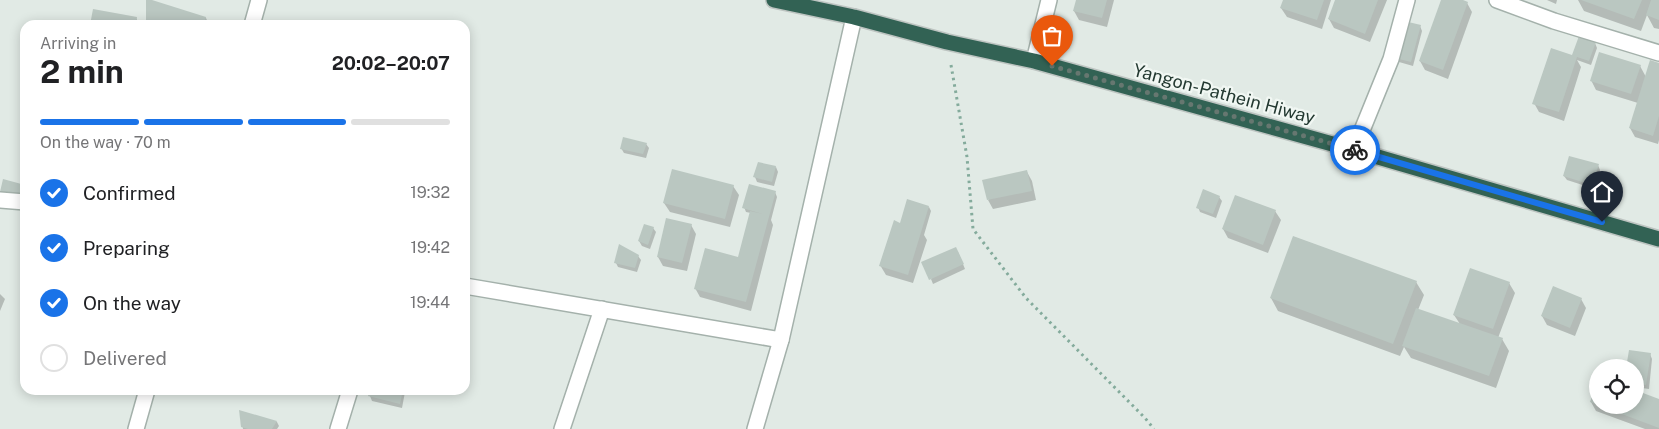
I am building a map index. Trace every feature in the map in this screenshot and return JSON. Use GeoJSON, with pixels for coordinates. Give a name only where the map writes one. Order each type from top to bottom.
{"type":"FeatureCollection","features":[{"type":"Feature","properties":{"kind":"highway","name":"Yangon-Pathein Hiway"},"geometry":{"type":"LineString","coordinates":[[774,0],[854,17],[947,42],[1034,61],[1354,150],[1659,239]]}},
{"type":"Feature","properties":{"kind":"street"},"geometry":{"type":"LineString","coordinates":[[253,20],[259,0]]}},
{"type":"Feature","properties":{"kind":"street"},"geometry":{"type":"LineString","coordinates":[[1034,61],[1049,0]]}},
{"type":"Feature","properties":{"kind":"street"},"geometry":{"type":"LineString","coordinates":[[1354,150],[1391,59],[1407,0]]}},
{"type":"Feature","properties":{"kind":"street"},"geometry":{"type":"LineString","coordinates":[[1497,0],[1554,21],[1659,53]]}},
{"type":"Feature","properties":{"kind":"street"},"geometry":{"type":"LineString","coordinates":[[755,429],[781,340],[854,17]]}},
{"type":"Feature","properties":{"kind":"street"},"geometry":{"type":"LineString","coordinates":[[0,200],[20,202]]}},
{"type":"Feature","properties":{"kind":"street"},"geometry":{"type":"LineString","coordinates":[[470,287],[781,340]]}},
{"type":"Feature","properties":{"kind":"street"},"geometry":{"type":"LineString","coordinates":[[562,429],[602,309]]}},
{"type":"Feature","properties":{"kind":"street"},"geometry":{"type":"LineString","coordinates":[[136,429],[146,395]]}},
{"type":"Feature","properties":{"kind":"street"},"geometry":{"type":"LineString","coordinates":[[338,429],[348,395]]}},
{"type":"Feature","properties":{"kind":"path"},"geometry":{"type":"LineString","coordinates":[[947,42],[966,157],[973,229],[1026,298],[1154,429]]}},
{"type":"Feature","properties":{"kind":"building"},"geometry":{"type":"Polygon","coordinates":[[[146,0],[152,0],[206,17],[205,20],[146,20],[146,0]]]}},
{"type":"Feature","properties":{"kind":"building"},"geometry":{"type":"Polygon","coordinates":[[[1076,0],[1107,0],[1102,18],[1073,11],[1076,0]]]}},
{"type":"Feature","properties":{"kind":"building"},"geometry":{"type":"Polygon","coordinates":[[[1283,0],[1324,0],[1317,20],[1280,8],[1283,0]]]}},
{"type":"Feature","properties":{"kind":"building"},"geometry":{"type":"Polygon","coordinates":[[[1335,0],[1378,0],[1365,34],[1328,19],[1335,0]]]}},
{"type":"Feature","properties":{"kind":"building"},"geometry":{"type":"Polygon","coordinates":[[[1441,0],[1463,0],[1468,2],[1443,70],[1419,61],[1441,0]]]}},
{"type":"Feature","properties":{"kind":"building"},"geometry":{"type":"Polygon","coordinates":[[[1581,0],[1642,0],[1634,19],[1581,0]]]}},
{"type":"Feature","properties":{"kind":"building"},"geometry":{"type":"Polygon","coordinates":[[[1651,0],[1659,0],[1659,20],[1646,15],[1651,0]]]}},
{"type":"Feature","properties":{"kind":"building"},"geometry":{"type":"Polygon","coordinates":[[[93,9],[137,17],[137,20],[91,20],[93,9]]]}},
{"type":"Feature","properties":{"kind":"building"},"geometry":{"type":"Polygon","coordinates":[[[1404,21],[1421,25],[1411,62],[1395,58],[1404,21]]]}},
{"type":"Feature","properties":{"kind":"building"},"geometry":{"type":"Polygon","coordinates":[[[1579,36],[1596,42],[1589,61],[1577,57],[1559,112],[1532,104],[1551,48],[1572,55],[1579,36]]]}},
{"type":"Feature","properties":{"kind":"building"},"geometry":{"type":"Polygon","coordinates":[[[1599,52],[1641,65],[1631,94],[1590,81],[1599,52]]]}},
{"type":"Feature","properties":{"kind":"building"},"geometry":{"type":"Polygon","coordinates":[[[1650,60],[1659,63],[1659,116],[1653,136],[1629,128],[1650,60]]]}},
{"type":"Feature","properties":{"kind":"building"},"geometry":{"type":"Polygon","coordinates":[[[623,137],[647,143],[643,154],[620,149],[623,137]]]}},
{"type":"Feature","properties":{"kind":"building"},"geometry":{"type":"Polygon","coordinates":[[[1569,156],[1599,164],[1592,185],[1563,176],[1569,156]]]}},
{"type":"Feature","properties":{"kind":"building"},"geometry":{"type":"Polygon","coordinates":[[[758,162],[776,166],[772,182],[753,177],[758,162]]]}},
{"type":"Feature","properties":{"kind":"building"},"geometry":{"type":"Polygon","coordinates":[[[672,169],[734,185],[725,219],[663,203],[672,169]]]}},
{"type":"Feature","properties":{"kind":"building"},"geometry":{"type":"Polygon","coordinates":[[[1027,170],[1032,191],[987,200],[982,180],[1027,170]]]}},
{"type":"Feature","properties":{"kind":"building"},"geometry":{"type":"Polygon","coordinates":[[[3,179],[20,184],[20,198],[0,192],[3,179]]]}},
{"type":"Feature","properties":{"kind":"building"},"geometry":{"type":"Polygon","coordinates":[[[749,184],[776,191],[746,302],[694,289],[705,248],[738,257],[750,211],[763,214],[742,208],[749,184]]]}},
{"type":"Feature","properties":{"kind":"building"},"geometry":{"type":"Polygon","coordinates":[[[1203,189],[1220,196],[1213,214],[1196,208],[1203,189]]]}},
{"type":"Feature","properties":{"kind":"building"},"geometry":{"type":"Polygon","coordinates":[[[1235,195],[1276,210],[1263,245],[1222,229],[1235,195]]]}},
{"type":"Feature","properties":{"kind":"building"},"geometry":{"type":"Polygon","coordinates":[[[907,199],[929,206],[908,275],[879,266],[894,220],[900,223],[907,199]]]}},
{"type":"Feature","properties":{"kind":"building"},"geometry":{"type":"Polygon","coordinates":[[[666,218],[692,224],[682,263],[657,257],[666,218]]]}},
{"type":"Feature","properties":{"kind":"building"},"geometry":{"type":"Polygon","coordinates":[[[644,224],[654,227],[648,245],[638,241],[644,224]]]}},
{"type":"Feature","properties":{"kind":"building"},"geometry":{"type":"Polygon","coordinates":[[[1293,236],[1417,281],[1393,344],[1270,298],[1293,236]]]}},
{"type":"Feature","properties":{"kind":"building"},"geometry":{"type":"Polygon","coordinates":[[[619,244],[639,255],[635,268],[614,263],[619,244]]]}},
{"type":"Feature","properties":{"kind":"building"},"geometry":{"type":"Polygon","coordinates":[[[956,247],[964,264],[929,280],[921,262],[956,247]]]}},
{"type":"Feature","properties":{"kind":"building"},"geometry":{"type":"Polygon","coordinates":[[[1470,268],[1510,282],[1493,329],[1453,315],[1470,268]]]}},
{"type":"Feature","properties":{"kind":"building"},"geometry":{"type":"Polygon","coordinates":[[[1553,286],[1582,298],[1570,328],[1541,316],[1553,286]]]}},
{"type":"Feature","properties":{"kind":"building"},"geometry":{"type":"Polygon","coordinates":[[[1416,308],[1503,338],[1489,376],[1402,346],[1416,308]]]}},
{"type":"Feature","properties":{"kind":"building"},"geometry":{"type":"Polygon","coordinates":[[[1629,350],[1651,353],[1646,385],[1644,385],[1644,359],[1628,359],[1629,350]]]}},
{"type":"Feature","properties":{"kind":"building"},"geometry":{"type":"Polygon","coordinates":[[[1644,393],[1659,399],[1659,428],[1622,414],[1644,414],[1644,393]]]}},
{"type":"Feature","properties":{"kind":"building"},"geometry":{"type":"Polygon","coordinates":[[[368,395],[402,395],[400,404],[368,395]]]}},
{"type":"Feature","properties":{"kind":"building"},"geometry":{"type":"Polygon","coordinates":[[[239,410],[277,421],[272,429],[248,429],[241,427],[239,410]]]}},
{"type":"Feature","properties":{"kind":"way so far"},"geometry":{"type":"LineString","coordinates":[[1052,66],[1355,150]]}},
{"type":"Feature","properties":{"kind":"route"},"geometry":{"type":"LineString","coordinates":[[1355,150],[1602,222]]}}]}
